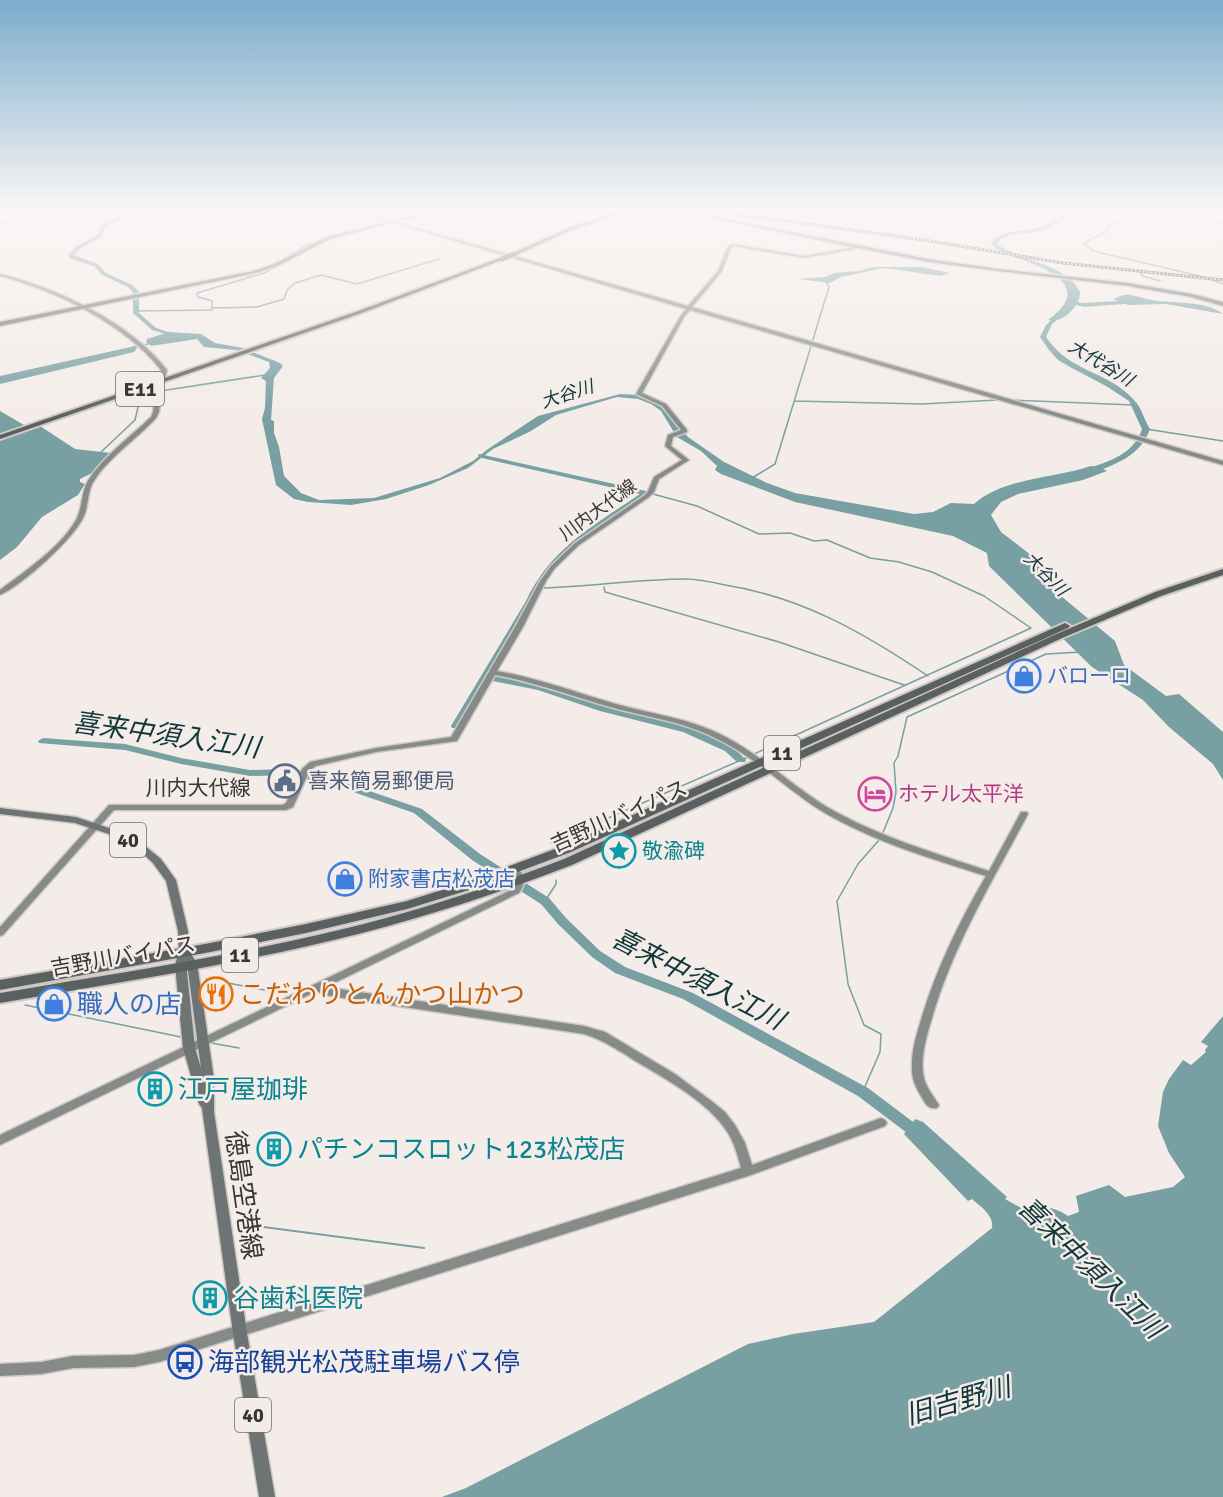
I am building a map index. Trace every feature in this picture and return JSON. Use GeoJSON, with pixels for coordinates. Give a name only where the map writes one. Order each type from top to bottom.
{"type":"FeatureCollection","features":[{"type":"Feature","properties":{"kind":"highway","name":"E11"},"geometry":{"type":"LineString","coordinates":[[0,437],[258,348],[445,280]]}},
{"type":"Feature","properties":{"kind":"highway","name":"吉野川バイパス"},"geometry":{"type":"LineString","coordinates":[[518,878],[757,761],[1055,634],[1152,589],[1223,565]]}},
{"type":"Feature","properties":{"kind":"highway","name":"吉野川バイパス"},"geometry":{"type":"LineString","coordinates":[[1094,617],[1223,572]]}},
{"type":"Feature","properties":{"kind":"highway","name":"吉野川バイパス"},"geometry":{"type":"LineString","coordinates":[[0,985],[314,927],[518,878],[568,861],[769,770],[1055,634]]}},
{"type":"Feature","properties":{"kind":"highway","name":"吉野川バイパス"},"geometry":{"type":"LineString","coordinates":[[0,998],[310,941],[415,914],[472,890]]}},
{"type":"Feature","properties":{"kind":"main road"},"geometry":{"type":"LineString","coordinates":[[16,280],[34,284],[46,292],[105,319],[146,348],[159,361],[164,370],[162,378]]}},
{"type":"Feature","properties":{"kind":"main road"},"geometry":{"type":"LineString","coordinates":[[0,324],[216,280]]}},
{"type":"Feature","properties":{"kind":"main road"},"geometry":{"type":"LineString","coordinates":[[592,280],[1223,463]]}},
{"type":"Feature","properties":{"kind":"main road","name":"川内大代線"},"geometry":{"type":"LineString","coordinates":[[0,933],[112,807],[283,808],[290,805],[307,767],[313,764],[336,758],[454,739],[553,567],[577,544],[651,492],[656,478],[686,460],[668,446],[672,434],[683,431],[664,405],[639,394],[682,317],[713,280]]}},
{"type":"Feature","properties":{"kind":"main road"},"geometry":{"type":"LineString","coordinates":[[1092,280],[1148,287],[1223,304]]}},
{"type":"Feature","properties":{"kind":"main road"},"geometry":{"type":"LineString","coordinates":[[0,593],[57,546],[75,525],[81,516],[83,496],[91,478],[153,418],[159,388]]}},
{"type":"Feature","properties":{"kind":"main road"},"geometry":{"type":"LineString","coordinates":[[492,672],[531,679],[612,705],[696,727],[716,735],[746,753],[823,808],[880,837],[990,875]]}},
{"type":"Feature","properties":{"kind":"main road","name":"徳島空港線"},"geometry":{"type":"LineString","coordinates":[[0,811],[76,820],[96,825],[142,848],[157,861],[171,880],[179,911],[186,964],[208,1079],[208,1112],[240,1333],[267,1497]]}},
{"type":"Feature","properties":{"kind":"main road"},"geometry":{"type":"LineString","coordinates":[[933,1105],[920,1083],[917,1069],[918,1050],[933,993],[942,970],[990,875],[1024,814]]}},
{"type":"Feature","properties":{"kind":"main road"},"geometry":{"type":"LineString","coordinates":[[0,1140],[319,988],[518,878]]}},
{"type":"Feature","properties":{"kind":"main road","name":"徳島空港線"},"geometry":{"type":"LineString","coordinates":[[186,964],[189,1048],[208,1112]]}},
{"type":"Feature","properties":{"kind":"main road"},"geometry":{"type":"LineString","coordinates":[[319,988],[324,991],[395,1003],[590,1032],[708,1103],[732,1129],[748,1171]]}},
{"type":"Feature","properties":{"kind":"main road"},"geometry":{"type":"LineString","coordinates":[[0,1370],[159,1356],[240,1333],[748,1171],[881,1123]]}},
{"type":"Feature","properties":{"kind":"water"},"geometry":{"type":"Polygon","coordinates":[[[806,280],[836,280],[830,283],[806,280]]]}},
{"type":"Feature","properties":{"kind":"water"},"geometry":{"type":"Polygon","coordinates":[[[1060,280],[1071,280],[1080,292],[1074,309],[1064,317],[1053,321],[1048,320],[1062,307],[1067,296],[1065,286],[1060,280]]]}},
{"type":"Feature","properties":{"kind":"water"},"geometry":{"type":"Polygon","coordinates":[[[1124,295],[1198,304],[1223,314],[1166,304],[1128,305],[1113,299],[1124,295]]]}},
{"type":"Feature","properties":{"kind":"water"},"geometry":{"type":"Polygon","coordinates":[[[169,332],[201,334],[215,343],[243,348],[283,366],[274,378],[271,420],[274,421],[274,433],[284,476],[301,493],[319,500],[374,498],[440,478],[473,461],[538,416],[620,394],[639,395],[660,405],[688,437],[724,462],[767,483],[795,493],[914,514],[933,512],[951,503],[974,504],[1000,488],[1091,466],[1100,467],[1107,471],[1083,480],[1018,494],[1001,502],[991,515],[1001,532],[1027,552],[1054,579],[1061,596],[1115,641],[1124,665],[1166,696],[1179,694],[1223,732],[1223,780],[1213,764],[1169,727],[1143,700],[1092,667],[989,566],[987,553],[953,536],[795,502],[721,474],[715,470],[717,466],[701,451],[677,437],[661,411],[651,404],[638,399],[617,397],[556,415],[531,431],[493,449],[468,468],[429,485],[386,499],[351,505],[308,502],[294,499],[276,485],[262,419],[265,408],[266,381],[261,378],[270,368],[269,362],[236,350],[204,347],[197,339],[151,346],[146,342],[147,339],[169,332]]]}},
{"type":"Feature","properties":{"kind":"water"},"geometry":{"type":"Polygon","coordinates":[[[135,346],[137,348],[134,352],[0,384],[0,376],[135,346]]]}},
{"type":"Feature","properties":{"kind":"water"},"geometry":{"type":"Polygon","coordinates":[[[0,411],[24,425],[40,426],[75,449],[111,453],[94,472],[80,479],[80,482],[85,484],[78,495],[42,517],[17,547],[0,560],[0,411]]]}},
{"type":"Feature","properties":{"kind":"water","name":"旧吉野川"},"geometry":{"type":"Polygon","coordinates":[[[1223,1016],[1223,1497],[442,1497],[466,1488],[748,1344],[793,1334],[874,1322],[992,1228],[991,1219],[986,1212],[972,1199],[968,1201],[904,1134],[915,1119],[923,1122],[1007,1197],[1005,1199],[1023,1209],[1046,1207],[1068,1216],[1079,1212],[1076,1196],[1109,1185],[1125,1197],[1173,1187],[1185,1177],[1169,1153],[1158,1126],[1163,1092],[1169,1079],[1183,1060],[1191,1065],[1206,1052],[1208,1046],[1201,1042],[1223,1016]]]}},
{"type":"Feature","properties":{"kind":"waterway","name":"大谷川"},"geometry":{"type":"LineString","coordinates":[[117,280],[130,286],[136,292],[136,313],[154,329],[178,337]]}},
{"type":"Feature","properties":{"kind":"waterway"},"geometry":{"type":"LineString","coordinates":[[136,311],[212,310],[212,301],[198,297],[197,293],[241,280]]}},
{"type":"Feature","properties":{"kind":"waterway"},"geometry":{"type":"LineString","coordinates":[[213,308],[257,307],[284,299],[287,290],[295,283],[305,280]]}},
{"type":"Feature","properties":{"kind":"waterway"},"geometry":{"type":"LineString","coordinates":[[340,280],[357,284],[371,280]]}},
{"type":"Feature","properties":{"kind":"waterway"},"geometry":{"type":"LineString","coordinates":[[1156,280],[1160,281]]}},
{"type":"Feature","properties":{"kind":"waterway"},"geometry":{"type":"LineString","coordinates":[[1211,280],[1223,284]]}},
{"type":"Feature","properties":{"kind":"waterway"},"geometry":{"type":"LineString","coordinates":[[794,401],[829,287],[827,283]]}},
{"type":"Feature","properties":{"kind":"waterway"},"geometry":{"type":"LineString","coordinates":[[1072,303],[1084,305],[1135,302]]}},
{"type":"Feature","properties":{"kind":"waterway","name":"大代谷川"},"geometry":{"type":"LineString","coordinates":[[1062,313],[1050,323],[1043,337],[1051,349],[1072,366],[1109,384],[1131,400],[1146,429],[1143,438],[1132,452],[1088,472]]}},
{"type":"Feature","properties":{"kind":"waterway"},"geometry":{"type":"LineString","coordinates":[[135,347],[148,344]]}},
{"type":"Feature","properties":{"kind":"waterway"},"geometry":{"type":"LineString","coordinates":[[160,391],[265,375]]}},
{"type":"Feature","properties":{"kind":"waterway"},"geometry":{"type":"LineString","coordinates":[[101,452],[135,420],[140,399],[155,393]]}},
{"type":"Feature","properties":{"kind":"waterway"},"geometry":{"type":"LineString","coordinates":[[794,401],[922,404],[997,400]]}},
{"type":"Feature","properties":{"kind":"waterway"},"geometry":{"type":"LineString","coordinates":[[1011,400],[1134,405]]}},
{"type":"Feature","properties":{"kind":"waterway"},"geometry":{"type":"LineString","coordinates":[[752,478],[775,464],[794,401]]}},
{"type":"Feature","properties":{"kind":"waterway"},"geometry":{"type":"LineString","coordinates":[[1146,429],[1223,441]]}},
{"type":"Feature","properties":{"kind":"waterway"},"geometry":{"type":"LineString","coordinates":[[482,456],[646,493],[573,544],[550,567],[539,582],[485,677]]}},
{"type":"Feature","properties":{"kind":"waterway"},"geometry":{"type":"LineString","coordinates":[[653,494],[697,506],[759,534],[790,533],[814,541],[827,540],[870,558],[899,562],[932,572],[984,596],[1031,628],[927,675]]}},
{"type":"Feature","properties":{"kind":"waterway"},"geometry":{"type":"LineString","coordinates":[[543,588],[685,579],[753,591],[806,608],[856,631],[927,675]]}},
{"type":"Feature","properties":{"kind":"waterway"},"geometry":{"type":"LineString","coordinates":[[604,587],[605,592],[779,642],[904,685]]}},
{"type":"Feature","properties":{"kind":"waterway"},"geometry":{"type":"LineString","coordinates":[[882,835],[893,808],[896,792],[894,763],[898,756],[907,717],[1046,654],[1081,652]]}},
{"type":"Feature","properties":{"kind":"waterway"},"geometry":{"type":"LineString","coordinates":[[752,755],[927,675]]}},
{"type":"Feature","properties":{"kind":"waterway"},"geometry":{"type":"LineString","coordinates":[[456,726],[485,677]]}},
{"type":"Feature","properties":{"kind":"waterway"},"geometry":{"type":"LineString","coordinates":[[485,677],[540,687],[604,709],[687,730],[729,749],[741,760]]}},
{"type":"Feature","properties":{"kind":"waterway","name":"喜来中須入江川"},"geometry":{"type":"LineString","coordinates":[[43,741],[125,747],[181,761],[250,773],[288,772],[342,785],[418,811],[476,857],[545,901],[596,954],[620,970],[688,996],[863,1092],[920,1135]]}},
{"type":"Feature","properties":{"kind":"waterway"},"geometry":{"type":"LineString","coordinates":[[551,843],[748,757]]}},
{"type":"Feature","properties":{"kind":"waterway"},"geometry":{"type":"LineString","coordinates":[[863,1091],[880,1052],[881,1034],[864,1025],[848,984],[837,901],[858,864],[880,839]]}},
{"type":"Feature","properties":{"kind":"waterway"},"geometry":{"type":"LineString","coordinates":[[545,901],[556,884],[556,880]]}},
{"type":"Feature","properties":{"kind":"waterway"},"geometry":{"type":"LineString","coordinates":[[206,979],[265,990]]}},
{"type":"Feature","properties":{"kind":"waterway"},"geometry":{"type":"LineString","coordinates":[[25,1005],[181,1037]]}},
{"type":"Feature","properties":{"kind":"waterway"},"geometry":{"type":"LineString","coordinates":[[211,1043],[239,1048]]}},
{"type":"Feature","properties":{"kind":"waterway"},"geometry":{"type":"LineString","coordinates":[[241,1224],[424,1248]]}},
{"type":"Feature","properties":{"kind":"place","name":"バローロ"},"geometry":{"type":"Point","coordinates":[1024,676]}},
{"type":"Feature","properties":{"kind":"place","name":"喜来簡易郵便局"},"geometry":{"type":"Point","coordinates":[285,781]}},
{"type":"Feature","properties":{"kind":"place","name":"ホテル太平洋"},"geometry":{"type":"Point","coordinates":[875,794]}},
{"type":"Feature","properties":{"kind":"place","name":"敬渝碑"},"geometry":{"type":"Point","coordinates":[619,851]}},
{"type":"Feature","properties":{"kind":"place","name":"附家書店松茂店"},"geometry":{"type":"Point","coordinates":[345,879]}},
{"type":"Feature","properties":{"kind":"place","name":"こだわりとんかつ山かつ"},"geometry":{"type":"Point","coordinates":[216,994]}},
{"type":"Feature","properties":{"kind":"place","name":"職人の店"},"geometry":{"type":"Point","coordinates":[54,1004]}},
{"type":"Feature","properties":{"kind":"place","name":"江戸屋珈琲"},"geometry":{"type":"Point","coordinates":[155,1089]}},
{"type":"Feature","properties":{"kind":"place","name":"パチンコスロット123松茂店"},"geometry":{"type":"Point","coordinates":[274,1149]}},
{"type":"Feature","properties":{"kind":"place","name":"谷歯科医院"},"geometry":{"type":"Point","coordinates":[210,1298]}},
{"type":"Feature","properties":{"kind":"place","name":"海部観光松茂駐車場バス停"},"geometry":{"type":"Point","coordinates":[185,1362]}}]}
